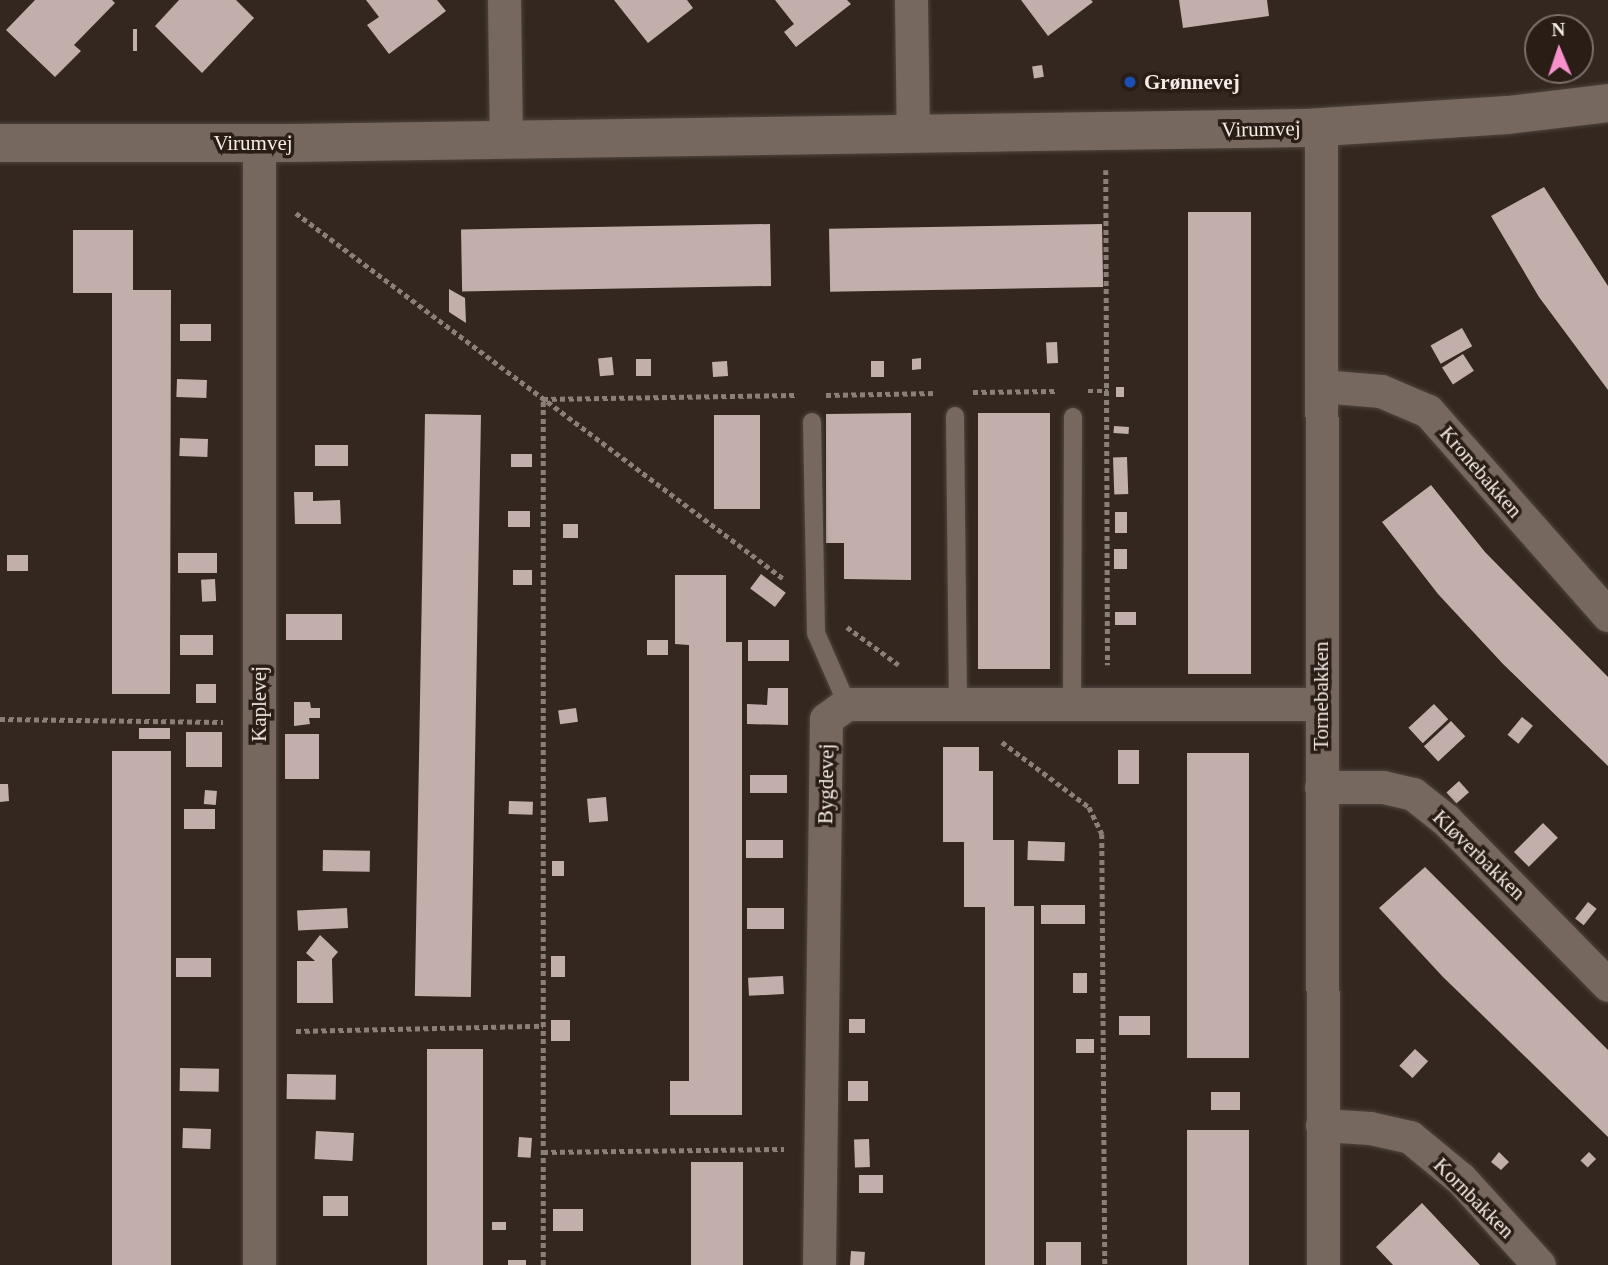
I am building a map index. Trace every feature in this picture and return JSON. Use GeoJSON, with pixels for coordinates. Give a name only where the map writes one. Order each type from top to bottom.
{"type":"FeatureCollection","features":[{"type":"Feature","properties":{"kind":"street"},"geometry":{"type":"LineString","coordinates":[[504,0],[506,139]]}},
{"type":"Feature","properties":{"kind":"street"},"geometry":{"type":"LineString","coordinates":[[911,0],[913,135]]}},
{"type":"Feature","properties":{"kind":"street","name":"Virumvej"},"geometry":{"type":"LineString","coordinates":[[0,143],[259,143],[1321,127],[1508,115],[1608,103]]}},
{"type":"Feature","properties":{"kind":"street","name":"Tornebakken"},"geometry":{"type":"LineString","coordinates":[[1321,127],[1322,1265]]}},
{"type":"Feature","properties":{"kind":"street","name":"Kaplevej"},"geometry":{"type":"LineString","coordinates":[[259,143],[259,1265]]}},
{"type":"Feature","properties":{"kind":"street","name":"Kronebakken"},"geometry":{"type":"LineString","coordinates":[[1321,386],[1381,391],[1428,411],[1608,615]]}},
{"type":"Feature","properties":{"kind":"street"},"geometry":{"type":"LineString","coordinates":[[847,704],[1321,704]]}},
{"type":"Feature","properties":{"kind":"street","name":"Bygdevej"},"geometry":{"type":"LineString","coordinates":[[819,1265],[827,719],[847,704]]}},
{"type":"Feature","properties":{"kind":"street","name":"Kløverbakken"},"geometry":{"type":"LineString","coordinates":[[1321,787],[1383,787],[1413,794],[1446,820],[1608,985]]}},
{"type":"Feature","properties":{"kind":"street","name":"Kornbakken"},"geometry":{"type":"LineString","coordinates":[[1322,1125],[1370,1128],[1410,1137],[1461,1179],[1539,1265]]}},
{"type":"Feature","properties":{"kind":"lane"},"geometry":{"type":"LineString","coordinates":[[953,702],[955,416]]}},
{"type":"Feature","properties":{"kind":"lane"},"geometry":{"type":"LineString","coordinates":[[1072,703],[1073,417]]}},
{"type":"Feature","properties":{"kind":"lane"},"geometry":{"type":"LineString","coordinates":[[812,422],[816,633],[847,704]]}},
{"type":"Feature","properties":{"kind":"path"},"geometry":{"type":"LineString","coordinates":[[1106,131],[1108,703]]}},
{"type":"Feature","properties":{"kind":"path"},"geometry":{"type":"LineString","coordinates":[[259,185],[1090,807],[1102,834],[1105,1265]]}},
{"type":"Feature","properties":{"kind":"path"},"geometry":{"type":"LineString","coordinates":[[970,393],[1067,391]]}},
{"type":"Feature","properties":{"kind":"path"},"geometry":{"type":"LineString","coordinates":[[1081,391],[1108,391]]}},
{"type":"Feature","properties":{"kind":"path"},"geometry":{"type":"LineString","coordinates":[[819,395],[943,393]]}},
{"type":"Feature","properties":{"kind":"path"},"geometry":{"type":"LineString","coordinates":[[543,398],[805,395]]}},
{"type":"Feature","properties":{"kind":"path"},"geometry":{"type":"LineString","coordinates":[[543,398],[543,1265]]}},
{"type":"Feature","properties":{"kind":"path"},"geometry":{"type":"LineString","coordinates":[[0,719],[259,722]]}},
{"type":"Feature","properties":{"kind":"path"},"geometry":{"type":"LineString","coordinates":[[259,1031],[543,1026]]}},
{"type":"Feature","properties":{"kind":"path"},"geometry":{"type":"LineString","coordinates":[[543,1152],[820,1148]]}},
{"type":"Feature","properties":{"kind":"building"},"geometry":{"type":"Polygon","coordinates":[[[35,0],[112,0],[115,3],[74,45],[81,51],[55,77],[6,30],[35,0]]]}},
{"type":"Feature","properties":{"kind":"building"},"geometry":{"type":"Polygon","coordinates":[[[179,0],[236,0],[254,18],[202,73],[155,26],[179,0]]]}},
{"type":"Feature","properties":{"kind":"building"},"geometry":{"type":"Polygon","coordinates":[[[366,0],[437,0],[446,11],[389,54],[367,25],[379,17],[366,0]]]}},
{"type":"Feature","properties":{"kind":"building"},"geometry":{"type":"Polygon","coordinates":[[[614,0],[687,0],[693,8],[648,43],[614,0]]]}},
{"type":"Feature","properties":{"kind":"building"},"geometry":{"type":"Polygon","coordinates":[[[775,0],[847,0],[851,4],[796,47],[784,32],[794,24],[775,0]]]}},
{"type":"Feature","properties":{"kind":"building"},"geometry":{"type":"Polygon","coordinates":[[[1021,0],[1091,0],[1093,2],[1048,36],[1021,0]]]}},
{"type":"Feature","properties":{"kind":"building"},"geometry":{"type":"Polygon","coordinates":[[[1179,0],[1267,0],[1269,16],[1183,28],[1179,0]]]}},
{"type":"Feature","properties":{"kind":"building"},"geometry":{"type":"Polygon","coordinates":[[[133,29],[137,29],[137,51],[133,51],[133,29]]]}},
{"type":"Feature","properties":{"kind":"building"},"geometry":{"type":"Polygon","coordinates":[[[1042,65],[1044,77],[1034,78],[1032,67],[1042,65]]]}},
{"type":"Feature","properties":{"kind":"building"},"geometry":{"type":"Polygon","coordinates":[[[1544,187],[1608,286],[1608,390],[1539,297],[1491,216],[1544,187]]]}},
{"type":"Feature","properties":{"kind":"building"},"geometry":{"type":"Polygon","coordinates":[[[1188,212],[1251,212],[1251,674],[1188,674],[1188,212]]]}},
{"type":"Feature","properties":{"kind":"building"},"geometry":{"type":"Polygon","coordinates":[[[770,224],[771,286],[462,291],[461,229],[770,224]]]}},
{"type":"Feature","properties":{"kind":"building"},"geometry":{"type":"Polygon","coordinates":[[[1102,224],[1103,287],[830,292],[829,229],[1102,224]]]}},
{"type":"Feature","properties":{"kind":"building"},"geometry":{"type":"Polygon","coordinates":[[[73,230],[133,230],[133,290],[171,290],[170,694],[112,694],[112,293],[73,293],[73,230]]]}},
{"type":"Feature","properties":{"kind":"building"},"geometry":{"type":"Polygon","coordinates":[[[449,289],[465,298],[466,323],[449,312],[449,289]]]}},
{"type":"Feature","properties":{"kind":"building"},"geometry":{"type":"Polygon","coordinates":[[[180,324],[211,324],[211,341],[180,341],[180,324]]]}},
{"type":"Feature","properties":{"kind":"building"},"geometry":{"type":"Polygon","coordinates":[[[1462,328],[1472,346],[1441,364],[1431,345],[1462,328]]]}},
{"type":"Feature","properties":{"kind":"building"},"geometry":{"type":"Polygon","coordinates":[[[1057,342],[1058,363],[1047,364],[1046,343],[1057,342]]]}},
{"type":"Feature","properties":{"kind":"building"},"geometry":{"type":"Polygon","coordinates":[[[1463,354],[1474,371],[1453,384],[1442,368],[1463,354]]]}},
{"type":"Feature","properties":{"kind":"building"},"geometry":{"type":"Polygon","coordinates":[[[612,357],[614,375],[600,376],[598,358],[612,357]]]}},
{"type":"Feature","properties":{"kind":"building"},"geometry":{"type":"Polygon","coordinates":[[[921,358],[921,369],[912,370],[912,359],[921,358]]]}},
{"type":"Feature","properties":{"kind":"building"},"geometry":{"type":"Polygon","coordinates":[[[636,359],[651,359],[651,376],[636,376],[636,359]]]}},
{"type":"Feature","properties":{"kind":"building"},"geometry":{"type":"Polygon","coordinates":[[[727,361],[728,376],[713,377],[712,362],[727,361]]]}},
{"type":"Feature","properties":{"kind":"building"},"geometry":{"type":"Polygon","coordinates":[[[871,361],[884,361],[884,377],[871,377],[871,361]]]}},
{"type":"Feature","properties":{"kind":"building"},"geometry":{"type":"Polygon","coordinates":[[[177,379],[207,380],[206,398],[176,397],[177,379]]]}},
{"type":"Feature","properties":{"kind":"building"},"geometry":{"type":"Polygon","coordinates":[[[1116,387],[1124,387],[1124,397],[1116,397],[1116,387]]]}},
{"type":"Feature","properties":{"kind":"building"},"geometry":{"type":"Polygon","coordinates":[[[911,413],[911,580],[844,579],[844,543],[826,543],[826,414],[911,413]]]}},
{"type":"Feature","properties":{"kind":"building"},"geometry":{"type":"Polygon","coordinates":[[[978,413],[1050,413],[1050,669],[978,669],[978,413]]]}},
{"type":"Feature","properties":{"kind":"building"},"geometry":{"type":"Polygon","coordinates":[[[425,414],[481,415],[471,997],[415,996],[425,414]]]}},
{"type":"Feature","properties":{"kind":"building"},"geometry":{"type":"Polygon","coordinates":[[[714,415],[760,415],[760,509],[714,509],[714,415]]]}},
{"type":"Feature","properties":{"kind":"building"},"geometry":{"type":"Polygon","coordinates":[[[1114,426],[1129,427],[1128,434],[1114,433],[1114,426]]]}},
{"type":"Feature","properties":{"kind":"building"},"geometry":{"type":"Polygon","coordinates":[[[180,438],[208,439],[207,457],[179,456],[180,438]]]}},
{"type":"Feature","properties":{"kind":"building"},"geometry":{"type":"Polygon","coordinates":[[[315,445],[348,445],[348,466],[315,466],[315,445]]]}},
{"type":"Feature","properties":{"kind":"building"},"geometry":{"type":"Polygon","coordinates":[[[511,454],[532,454],[532,467],[511,467],[511,454]]]}},
{"type":"Feature","properties":{"kind":"building"},"geometry":{"type":"Polygon","coordinates":[[[1113,457],[1127,457],[1128,494],[1114,494],[1113,457]]]}},
{"type":"Feature","properties":{"kind":"building"},"geometry":{"type":"Polygon","coordinates":[[[1431,485],[1485,552],[1608,677],[1608,766],[1503,664],[1438,594],[1382,522],[1431,485]]]}},
{"type":"Feature","properties":{"kind":"building"},"geometry":{"type":"Polygon","coordinates":[[[294,492],[313,492],[313,501],[340,500],[341,524],[295,524],[294,492]]]}},
{"type":"Feature","properties":{"kind":"building"},"geometry":{"type":"Polygon","coordinates":[[[508,511],[530,511],[530,527],[508,527],[508,511]]]}},
{"type":"Feature","properties":{"kind":"building"},"geometry":{"type":"Polygon","coordinates":[[[1115,512],[1127,512],[1127,533],[1115,533],[1115,512]]]}},
{"type":"Feature","properties":{"kind":"building"},"geometry":{"type":"Polygon","coordinates":[[[563,524],[578,524],[578,538],[563,538],[563,524]]]}},
{"type":"Feature","properties":{"kind":"building"},"geometry":{"type":"Polygon","coordinates":[[[1114,549],[1127,549],[1127,569],[1114,569],[1114,549]]]}},
{"type":"Feature","properties":{"kind":"building"},"geometry":{"type":"Polygon","coordinates":[[[178,553],[217,553],[217,573],[178,573],[178,553]]]}},
{"type":"Feature","properties":{"kind":"building"},"geometry":{"type":"Polygon","coordinates":[[[7,555],[28,555],[28,571],[7,571],[7,555]]]}},
{"type":"Feature","properties":{"kind":"building"},"geometry":{"type":"Polygon","coordinates":[[[513,570],[532,570],[532,585],[513,585],[513,570]]]}},
{"type":"Feature","properties":{"kind":"building"},"geometry":{"type":"Polygon","coordinates":[[[761,574],[786,593],[775,607],[750,588],[761,574]]]}},
{"type":"Feature","properties":{"kind":"building"},"geometry":{"type":"Polygon","coordinates":[[[675,575],[726,575],[726,642],[742,642],[742,1115],[670,1115],[670,1081],[689,1081],[689,645],[675,644],[675,575]]]}},
{"type":"Feature","properties":{"kind":"building"},"geometry":{"type":"Polygon","coordinates":[[[215,579],[216,601],[202,602],[201,580],[215,579]]]}},
{"type":"Feature","properties":{"kind":"building"},"geometry":{"type":"Polygon","coordinates":[[[1115,612],[1136,612],[1136,625],[1115,625],[1115,612]]]}},
{"type":"Feature","properties":{"kind":"building"},"geometry":{"type":"Polygon","coordinates":[[[286,614],[342,614],[342,640],[286,640],[286,614]]]}},
{"type":"Feature","properties":{"kind":"building"},"geometry":{"type":"Polygon","coordinates":[[[180,635],[213,635],[213,655],[180,655],[180,635]]]}},
{"type":"Feature","properties":{"kind":"building"},"geometry":{"type":"Polygon","coordinates":[[[647,640],[668,640],[668,655],[647,655],[647,640]]]}},
{"type":"Feature","properties":{"kind":"building"},"geometry":{"type":"Polygon","coordinates":[[[748,640],[789,640],[789,661],[748,661],[748,640]]]}},
{"type":"Feature","properties":{"kind":"building"},"geometry":{"type":"Polygon","coordinates":[[[196,684],[216,684],[216,703],[196,703],[196,684]]]}},
{"type":"Feature","properties":{"kind":"building"},"geometry":{"type":"Polygon","coordinates":[[[768,688],[788,688],[788,725],[747,724],[747,704],[767,705],[768,688]]]}},
{"type":"Feature","properties":{"kind":"building"},"geometry":{"type":"Polygon","coordinates":[[[294,702],[310,702],[311,708],[320,708],[320,718],[309,718],[310,724],[294,726],[294,702]]]}},
{"type":"Feature","properties":{"kind":"building"},"geometry":{"type":"Polygon","coordinates":[[[1434,704],[1448,719],[1423,743],[1408,728],[1434,704]]]}},
{"type":"Feature","properties":{"kind":"building"},"geometry":{"type":"Polygon","coordinates":[[[576,708],[578,722],[560,724],[558,711],[576,708]]]}},
{"type":"Feature","properties":{"kind":"building"},"geometry":{"type":"Polygon","coordinates":[[[1522,717],[1533,726],[1518,744],[1508,735],[1522,717]]]}},
{"type":"Feature","properties":{"kind":"building"},"geometry":{"type":"Polygon","coordinates":[[[1451,721],[1465,736],[1438,762],[1424,746],[1451,721]]]}},
{"type":"Feature","properties":{"kind":"building"},"geometry":{"type":"Polygon","coordinates":[[[139,728],[170,728],[170,739],[139,739],[139,728]]]}},
{"type":"Feature","properties":{"kind":"building"},"geometry":{"type":"Polygon","coordinates":[[[186,732],[222,732],[222,767],[186,767],[186,732]]]}},
{"type":"Feature","properties":{"kind":"building"},"geometry":{"type":"Polygon","coordinates":[[[285,734],[319,734],[319,779],[285,779],[285,734]]]}},
{"type":"Feature","properties":{"kind":"building"},"geometry":{"type":"Polygon","coordinates":[[[943,747],[979,747],[979,771],[993,771],[993,840],[1014,840],[1014,906],[1034,906],[1034,1265],[985,1265],[985,907],[964,907],[964,842],[943,842],[943,747]]]}},
{"type":"Feature","properties":{"kind":"building"},"geometry":{"type":"Polygon","coordinates":[[[1118,750],[1139,750],[1139,784],[1118,784],[1118,750]]]}},
{"type":"Feature","properties":{"kind":"building"},"geometry":{"type":"Polygon","coordinates":[[[112,751],[171,751],[171,1265],[112,1265],[112,751]]]}},
{"type":"Feature","properties":{"kind":"building"},"geometry":{"type":"Polygon","coordinates":[[[1187,753],[1249,753],[1249,1058],[1187,1058],[1187,753]]]}},
{"type":"Feature","properties":{"kind":"building"},"geometry":{"type":"Polygon","coordinates":[[[750,775],[787,775],[787,793],[750,793],[750,775]]]}},
{"type":"Feature","properties":{"kind":"building"},"geometry":{"type":"Polygon","coordinates":[[[1459,781],[1469,792],[1456,804],[1446,792],[1459,781]]]}},
{"type":"Feature","properties":{"kind":"building"},"geometry":{"type":"Polygon","coordinates":[[[0,784],[8,784],[9,801],[0,802],[0,784]]]}},
{"type":"Feature","properties":{"kind":"building"},"geometry":{"type":"Polygon","coordinates":[[[205,790],[217,791],[216,805],[204,804],[205,790]]]}},
{"type":"Feature","properties":{"kind":"building"},"geometry":{"type":"Polygon","coordinates":[[[606,797],[608,821],[589,823],[587,799],[606,797]]]}},
{"type":"Feature","properties":{"kind":"building"},"geometry":{"type":"Polygon","coordinates":[[[509,801],[533,802],[533,815],[509,814],[509,801]]]}},
{"type":"Feature","properties":{"kind":"building"},"geometry":{"type":"Polygon","coordinates":[[[184,809],[215,809],[215,829],[184,829],[184,809]]]}},
{"type":"Feature","properties":{"kind":"building"},"geometry":{"type":"Polygon","coordinates":[[[1543,823],[1558,838],[1529,867],[1514,852],[1543,823]]]}},
{"type":"Feature","properties":{"kind":"building"},"geometry":{"type":"Polygon","coordinates":[[[746,840],[783,840],[783,858],[746,858],[746,840]]]}},
{"type":"Feature","properties":{"kind":"building"},"geometry":{"type":"Polygon","coordinates":[[[1028,841],[1065,842],[1064,861],[1027,860],[1028,841]]]}},
{"type":"Feature","properties":{"kind":"building"},"geometry":{"type":"Polygon","coordinates":[[[323,850],[370,851],[370,872],[323,871],[323,850]]]}},
{"type":"Feature","properties":{"kind":"building"},"geometry":{"type":"Polygon","coordinates":[[[552,861],[564,861],[564,876],[552,876],[552,861]]]}},
{"type":"Feature","properties":{"kind":"building"},"geometry":{"type":"Polygon","coordinates":[[[1425,867],[1608,1050],[1608,1137],[1443,977],[1379,908],[1425,867]]]}},
{"type":"Feature","properties":{"kind":"building"},"geometry":{"type":"Polygon","coordinates":[[[1588,902],[1597,909],[1584,925],[1575,919],[1588,902]]]}},
{"type":"Feature","properties":{"kind":"building"},"geometry":{"type":"Polygon","coordinates":[[[1041,905],[1085,905],[1085,924],[1041,924],[1041,905]]]}},
{"type":"Feature","properties":{"kind":"building"},"geometry":{"type":"Polygon","coordinates":[[[347,908],[348,928],[298,931],[297,911],[347,908]]]}},
{"type":"Feature","properties":{"kind":"building"},"geometry":{"type":"Polygon","coordinates":[[[747,908],[784,908],[784,929],[747,929],[747,908]]]}},
{"type":"Feature","properties":{"kind":"building"},"geometry":{"type":"Polygon","coordinates":[[[320,935],[338,952],[332,959],[333,1003],[297,1003],[297,961],[315,961],[306,953],[320,935]]]}},
{"type":"Feature","properties":{"kind":"building"},"geometry":{"type":"Polygon","coordinates":[[[551,956],[565,956],[565,977],[551,977],[551,956]]]}},
{"type":"Feature","properties":{"kind":"building"},"geometry":{"type":"Polygon","coordinates":[[[176,958],[211,958],[211,977],[176,977],[176,958]]]}},
{"type":"Feature","properties":{"kind":"building"},"geometry":{"type":"Polygon","coordinates":[[[1073,973],[1087,973],[1087,993],[1073,993],[1073,973]]]}},
{"type":"Feature","properties":{"kind":"building"},"geometry":{"type":"Polygon","coordinates":[[[783,976],[784,994],[749,996],[748,978],[783,976]]]}},
{"type":"Feature","properties":{"kind":"building"},"geometry":{"type":"Polygon","coordinates":[[[1119,1016],[1150,1016],[1150,1035],[1119,1035],[1119,1016]]]}},
{"type":"Feature","properties":{"kind":"building"},"geometry":{"type":"Polygon","coordinates":[[[849,1019],[865,1019],[865,1033],[849,1033],[849,1019]]]}},
{"type":"Feature","properties":{"kind":"building"},"geometry":{"type":"Polygon","coordinates":[[[551,1020],[570,1020],[570,1041],[551,1041],[551,1020]]]}},
{"type":"Feature","properties":{"kind":"building"},"geometry":{"type":"Polygon","coordinates":[[[1076,1039],[1094,1039],[1094,1053],[1076,1053],[1076,1039]]]}},
{"type":"Feature","properties":{"kind":"building"},"geometry":{"type":"Polygon","coordinates":[[[427,1049],[483,1049],[483,1265],[427,1265],[427,1049]]]}},
{"type":"Feature","properties":{"kind":"building"},"geometry":{"type":"Polygon","coordinates":[[[1415,1049],[1428,1061],[1412,1078],[1399,1066],[1415,1049]]]}},
{"type":"Feature","properties":{"kind":"building"},"geometry":{"type":"Polygon","coordinates":[[[180,1068],[219,1069],[219,1092],[180,1091],[180,1068]]]}},
{"type":"Feature","properties":{"kind":"building"},"geometry":{"type":"Polygon","coordinates":[[[287,1074],[336,1075],[336,1100],[287,1099],[287,1074]]]}},
{"type":"Feature","properties":{"kind":"building"},"geometry":{"type":"Polygon","coordinates":[[[848,1081],[868,1081],[868,1101],[848,1101],[848,1081]]]}},
{"type":"Feature","properties":{"kind":"building"},"geometry":{"type":"Polygon","coordinates":[[[1211,1092],[1240,1092],[1240,1110],[1211,1110],[1211,1092]]]}},
{"type":"Feature","properties":{"kind":"building"},"geometry":{"type":"Polygon","coordinates":[[[183,1128],[211,1129],[210,1149],[182,1148],[183,1128]]]}},
{"type":"Feature","properties":{"kind":"building"},"geometry":{"type":"Polygon","coordinates":[[[1187,1130],[1249,1130],[1249,1265],[1187,1265],[1187,1130]]]}},
{"type":"Feature","properties":{"kind":"building"},"geometry":{"type":"Polygon","coordinates":[[[316,1131],[354,1133],[352,1161],[315,1159],[316,1131]]]}},
{"type":"Feature","properties":{"kind":"building"},"geometry":{"type":"Polygon","coordinates":[[[519,1137],[532,1138],[531,1158],[518,1157],[519,1137]]]}},
{"type":"Feature","properties":{"kind":"building"},"geometry":{"type":"Polygon","coordinates":[[[869,1139],[870,1167],[855,1168],[854,1140],[869,1139]]]}},
{"type":"Feature","properties":{"kind":"building"},"geometry":{"type":"Polygon","coordinates":[[[1499,1152],[1509,1162],[1501,1170],[1491,1162],[1499,1152]]]}},
{"type":"Feature","properties":{"kind":"building"},"geometry":{"type":"Polygon","coordinates":[[[1589,1152],[1596,1159],[1588,1168],[1581,1160],[1589,1152]]]}},
{"type":"Feature","properties":{"kind":"building"},"geometry":{"type":"Polygon","coordinates":[[[691,1162],[743,1162],[743,1265],[691,1265],[691,1162]]]}},
{"type":"Feature","properties":{"kind":"building"},"geometry":{"type":"Polygon","coordinates":[[[859,1175],[883,1175],[883,1193],[859,1193],[859,1175]]]}},
{"type":"Feature","properties":{"kind":"building"},"geometry":{"type":"Polygon","coordinates":[[[323,1196],[348,1196],[348,1216],[323,1216],[323,1196]]]}},
{"type":"Feature","properties":{"kind":"building"},"geometry":{"type":"Polygon","coordinates":[[[1422,1203],[1480,1265],[1393,1265],[1376,1247],[1422,1203]]]}},
{"type":"Feature","properties":{"kind":"building"},"geometry":{"type":"Polygon","coordinates":[[[553,1209],[583,1209],[583,1231],[553,1231],[553,1209]]]}},
{"type":"Feature","properties":{"kind":"building"},"geometry":{"type":"Polygon","coordinates":[[[492,1222],[506,1222],[506,1230],[492,1230],[492,1222]]]}},
{"type":"Feature","properties":{"kind":"building"},"geometry":{"type":"Polygon","coordinates":[[[1046,1242],[1081,1242],[1081,1265],[1046,1265],[1046,1242]]]}},
{"type":"Feature","properties":{"kind":"building"},"geometry":{"type":"Polygon","coordinates":[[[851,1251],[865,1252],[864,1265],[850,1265],[851,1251]]]}},
{"type":"Feature","properties":{"kind":"building"},"geometry":{"type":"Polygon","coordinates":[[[508,1260],[526,1260],[526,1265],[508,1265],[508,1260]]]}},
{"type":"Feature","properties":{"kind":"place","name":"Grønnevej"},"geometry":{"type":"Point","coordinates":[1130,82]}}]}
